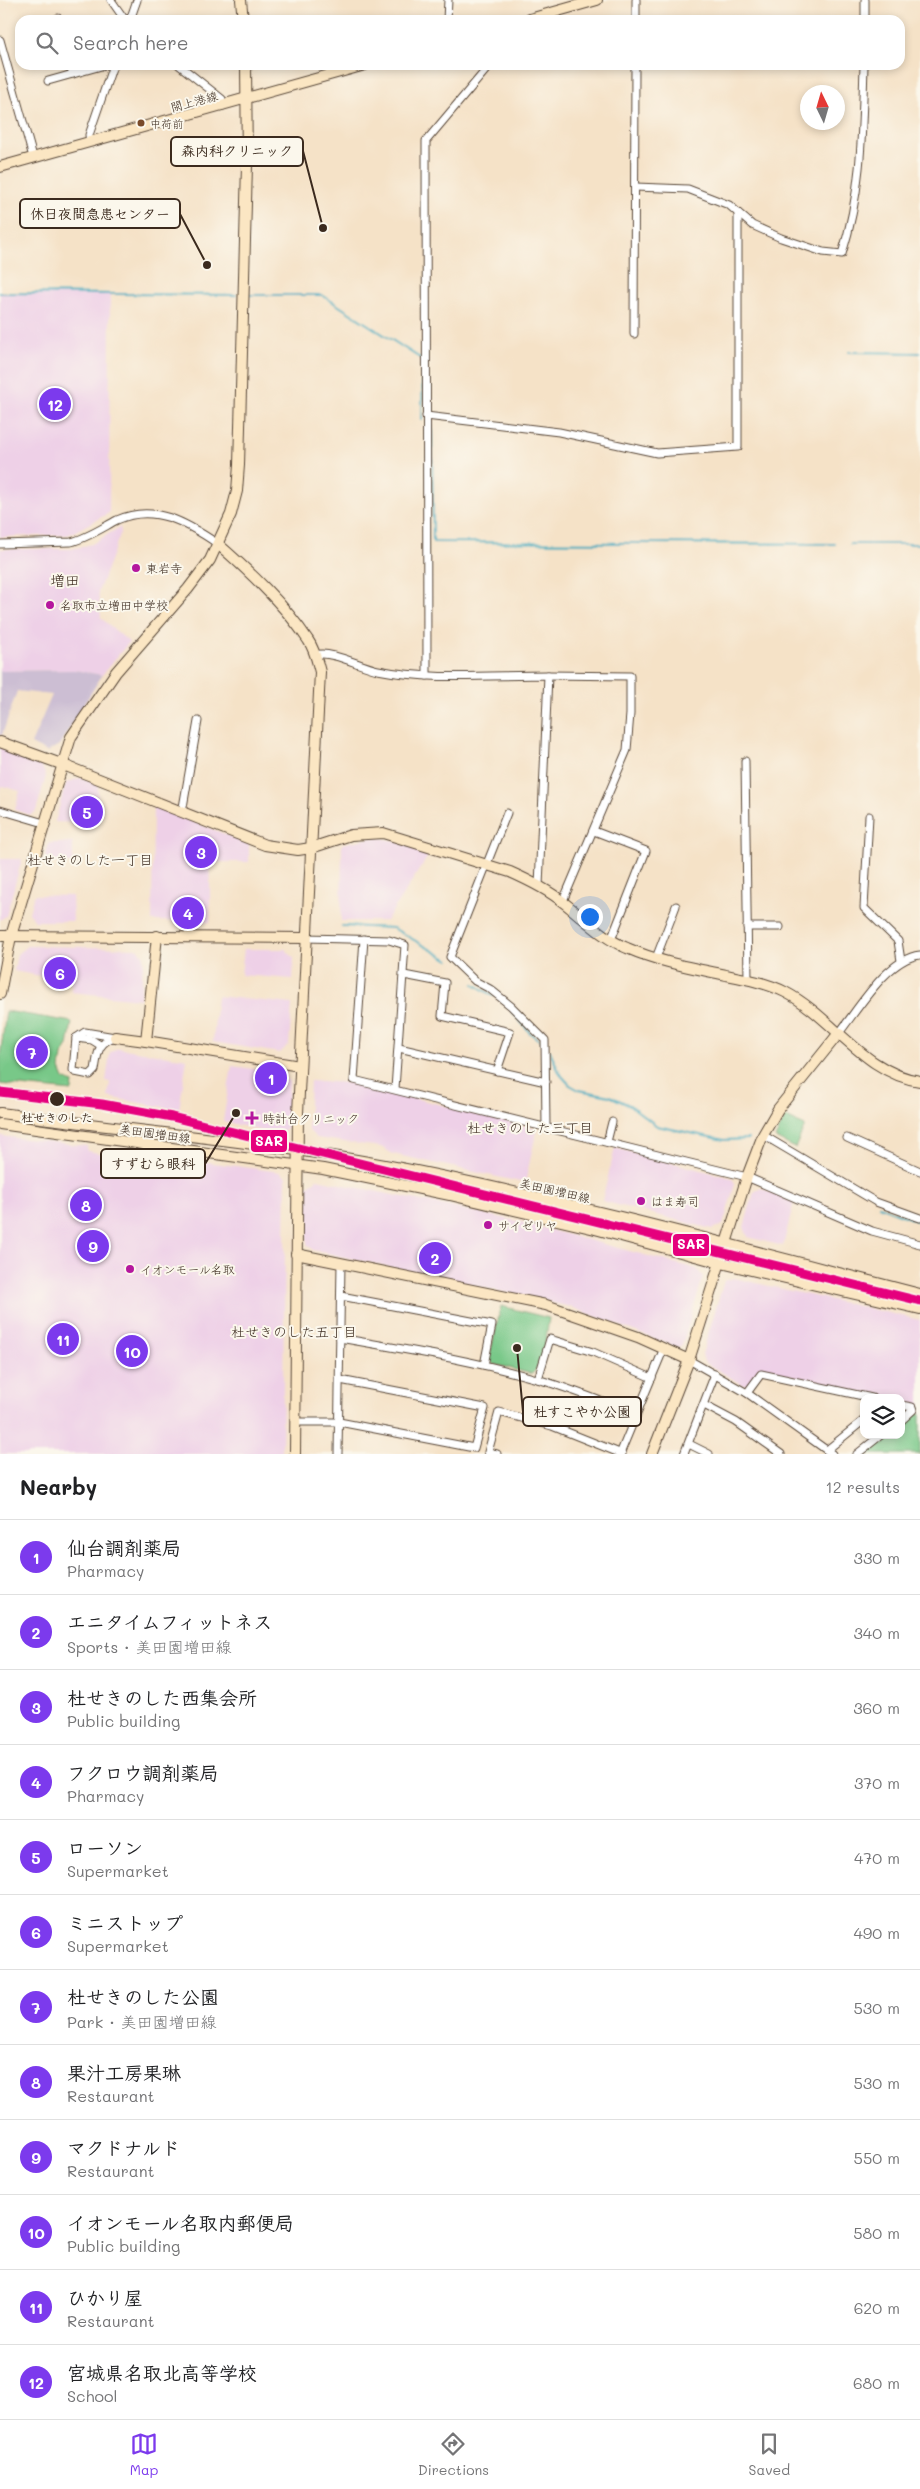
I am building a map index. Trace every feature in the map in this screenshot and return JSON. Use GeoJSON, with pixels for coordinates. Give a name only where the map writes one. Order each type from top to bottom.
{"type":"FeatureCollection","features":[{"type":"Feature","properties":{"kind":"street"},"geometry":{"type":"LineString","coordinates":[[111,0],[122,15]]}},
{"type":"Feature","properties":{"kind":"street"},"geometry":{"type":"LineString","coordinates":[[132,15],[137,0]]}},
{"type":"Feature","properties":{"kind":"street"},"geometry":{"type":"LineString","coordinates":[[241,0],[242,15]]}},
{"type":"Feature","properties":{"kind":"street"},"geometry":{"type":"LineString","coordinates":[[447,15],[448,0]]}},
{"type":"Feature","properties":{"kind":"street"},"geometry":{"type":"LineString","coordinates":[[544,15],[597,0]]}},
{"type":"Feature","properties":{"kind":"street"},"geometry":{"type":"LineString","coordinates":[[636,0],[636,15]]}},
{"type":"Feature","properties":{"kind":"street"},"geometry":{"type":"LineString","coordinates":[[865,0],[865,15]]}},
{"type":"Feature","properties":{"kind":"street"},"geometry":{"type":"LineString","coordinates":[[0,40],[33,157]]}},
{"type":"Feature","properties":{"kind":"street"},"geometry":{"type":"LineString","coordinates":[[72,70],[73,74]]}},
{"type":"Feature","properties":{"kind":"street"},"geometry":{"type":"LineString","coordinates":[[48,81],[87,70]]}},
{"type":"Feature","properties":{"kind":"street"},"geometry":{"type":"LineString","coordinates":[[90,142],[89,135],[111,70]]}},
{"type":"Feature","properties":{"kind":"street"},"geometry":{"type":"LineString","coordinates":[[185,70],[222,99],[223,106]]}},
{"type":"Feature","properties":{"kind":"street"},"geometry":{"type":"LineString","coordinates":[[0,994],[11,936],[61,764],[71,737],[116,672],[188,589],[210,560],[230,514],[236,491],[239,465],[248,98],[246,70]]}},
{"type":"Feature","properties":{"kind":"street","name":"閖上港線"},"geometry":{"type":"LineString","coordinates":[[0,167],[347,70]]}},
{"type":"Feature","properties":{"kind":"street"},"geometry":{"type":"LineString","coordinates":[[427,676],[426,142],[486,70]]}},
{"type":"Feature","properties":{"kind":"street"},"geometry":{"type":"LineString","coordinates":[[634,334],[635,70]]}},
{"type":"Feature","properties":{"kind":"street"},"geometry":{"type":"LineString","coordinates":[[635,188],[688,189],[729,205],[752,225],[780,238],[823,252],[842,254],[851,227],[861,172],[864,70]]}},
{"type":"Feature","properties":{"kind":"street"},"geometry":{"type":"LineString","coordinates":[[426,416],[559,432],[658,453],[738,447],[738,213]]}},
{"type":"Feature","properties":{"kind":"street"},"geometry":{"type":"LineString","coordinates":[[0,544],[71,542],[81,539],[120,519],[138,514],[155,513],[191,526],[218,544],[276,601],[309,640],[316,655],[320,686],[296,1165],[294,1454]]}},
{"type":"Feature","properties":{"kind":"street"},"geometry":{"type":"LineString","coordinates":[[316,655],[328,654],[376,670],[427,676],[630,676],[630,714],[627,750],[563,902]]}},
{"type":"Feature","properties":{"kind":"street"},"geometry":{"type":"LineString","coordinates":[[539,886],[548,675]]}},
{"type":"Feature","properties":{"kind":"street"},"geometry":{"type":"LineString","coordinates":[[182,813],[198,721]]}},
{"type":"Feature","properties":{"kind":"street"},"geometry":{"type":"LineString","coordinates":[[0,742],[61,764],[265,845],[294,850],[311,848],[351,835],[384,833],[510,872],[539,886],[563,902],[611,940],[625,947],[656,958],[748,980],[785,992],[875,1062],[894,1074],[920,1081]]}},
{"type":"Feature","properties":{"kind":"street"},"geometry":{"type":"LineString","coordinates":[[745,761],[748,980]]}},
{"type":"Feature","properties":{"kind":"street"},"geometry":{"type":"LineString","coordinates":[[0,810],[44,823]]}},
{"type":"Feature","properties":{"kind":"street"},"geometry":{"type":"LineString","coordinates":[[507,813],[450,957],[475,981],[490,988],[511,1006],[545,1040],[546,1127]]}},
{"type":"Feature","properties":{"kind":"street"},"geometry":{"type":"LineString","coordinates":[[869,816],[864,908],[898,941],[901,961]]}},
{"type":"Feature","properties":{"kind":"street"},"geometry":{"type":"LineString","coordinates":[[594,831],[646,851],[611,940]]}},
{"type":"Feature","properties":{"kind":"street"},"geometry":{"type":"LineString","coordinates":[[656,958],[676,906]]}},
{"type":"Feature","properties":{"kind":"street"},"geometry":{"type":"LineString","coordinates":[[747,927],[780,927]]}},
{"type":"Feature","properties":{"kind":"street"},"geometry":{"type":"LineString","coordinates":[[0,936],[364,939],[389,940],[405,945],[396,1089]]}},
{"type":"Feature","properties":{"kind":"street"},"geometry":{"type":"LineString","coordinates":[[146,1041],[157,936]]}},
{"type":"Feature","properties":{"kind":"street"},"geometry":{"type":"LineString","coordinates":[[364,939],[354,1080],[747,1177],[872,1231],[920,1244]]}},
{"type":"Feature","properties":{"kind":"street"},"geometry":{"type":"LineString","coordinates":[[652,1454],[689,1360],[747,1177],[763,1135],[778,1108],[884,975],[901,961],[920,955]]}},
{"type":"Feature","properties":{"kind":"street"},"geometry":{"type":"LineString","coordinates":[[404,975],[445,983],[442,1016],[510,1032],[497,1070]]}},
{"type":"Feature","properties":{"kind":"street"},"geometry":{"type":"LineString","coordinates":[[115,1037],[100,1045],[94,1073],[90,1075],[75,1072],[72,1067],[76,1038],[85,1032],[300,1066]]}},
{"type":"Feature","properties":{"kind":"street"},"geometry":{"type":"LineString","coordinates":[[76,1038],[92,1040],[100,1045]]}},
{"type":"Feature","properties":{"kind":"street"},"geometry":{"type":"LineString","coordinates":[[399,1048],[546,1082]]}},
{"type":"Feature","properties":{"kind":"street","name":"美田園増田線"},"geometry":{"type":"LineString","coordinates":[[0,1113],[297,1151],[416,1171],[727,1245],[920,1294]]}},
{"type":"Feature","properties":{"kind":"street"},"geometry":{"type":"LineString","coordinates":[[607,1142],[612,1122]]}},
{"type":"Feature","properties":{"kind":"street","name":"美田園増田線"},"geometry":{"type":"LineString","coordinates":[[0,1124],[296,1165],[521,1211],[720,1263],[920,1309]]}},
{"type":"Feature","properties":{"kind":"street"},"geometry":{"type":"LineString","coordinates":[[763,1135],[876,1202],[920,1218]]}},
{"type":"Feature","properties":{"kind":"street"},"geometry":{"type":"LineString","coordinates":[[847,1138],[920,1171]]}},
{"type":"Feature","properties":{"kind":"street"},"geometry":{"type":"LineString","coordinates":[[296,1254],[546,1305],[611,1327],[664,1348],[715,1374],[747,1393],[830,1452],[860,1424]]}},
{"type":"Feature","properties":{"kind":"street"},"geometry":{"type":"LineString","coordinates":[[338,1454],[341,1263]]}},
{"type":"Feature","properties":{"kind":"street"},"geometry":{"type":"LineString","coordinates":[[341,1296],[492,1325],[484,1365]]}},
{"type":"Feature","properties":{"kind":"street"},"geometry":{"type":"LineString","coordinates":[[340,1338],[484,1365],[586,1394],[637,1415]]}},
{"type":"Feature","properties":{"kind":"street"},"geometry":{"type":"LineString","coordinates":[[538,1379],[550,1339],[593,1352],[652,1378]]}},
{"type":"Feature","properties":{"kind":"street"},"geometry":{"type":"LineString","coordinates":[[497,1454],[488,1452],[499,1412],[552,1426],[621,1454],[664,1348]]}},
{"type":"Feature","properties":{"kind":"street"},"geometry":{"type":"LineString","coordinates":[[684,1454],[715,1374]]}},
{"type":"Feature","properties":{"kind":"street"},"geometry":{"type":"LineString","coordinates":[[747,1393],[761,1374],[860,1395]]}},
{"type":"Feature","properties":{"kind":"street"},"geometry":{"type":"LineString","coordinates":[[295,1422],[339,1422],[474,1448],[485,1408],[340,1380]]}},
{"type":"Feature","properties":{"kind":"street"},"geometry":{"type":"LineString","coordinates":[[704,1405],[736,1422],[781,1454]]}},
{"type":"Feature","properties":{"kind":"street"},"geometry":{"type":"LineString","coordinates":[[905,1406],[912,1407],[913,1410],[905,1417]]}},
{"type":"Feature","properties":{"kind":"street"},"geometry":{"type":"LineString","coordinates":[[857,1454],[876,1439]]}},
{"type":"Feature","properties":{"kind":"street"},"geometry":{"type":"LineString","coordinates":[[689,1444],[709,1454]]}},
{"type":"Feature","properties":{"kind":"shaded area"},"geometry":{"type":"Polygon","coordinates":[[[0,294],[110,295],[109,513],[68,535],[0,537],[0,294]]]}},
{"type":"Feature","properties":{"kind":"shaded area","name":"名取市立増田中学校"},"geometry":{"type":"Polygon","coordinates":[[[120,527],[121,532],[98,592],[101,618],[129,642],[102,675],[74,670],[0,671],[0,549],[72,549],[92,544],[120,527]]]}},
{"type":"Feature","properties":{"kind":"shaded area"},"geometry":{"type":"Polygon","coordinates":[[[74,670],[102,675],[59,745],[47,752],[31,744],[52,695],[17,691],[2,735],[0,735],[0,671],[74,670]]]}},
{"type":"Feature","properties":{"kind":"shaded area"},"geometry":{"type":"Polygon","coordinates":[[[0,748],[39,761],[46,776],[36,811],[31,815],[15,810],[20,791],[2,786],[0,792],[0,748]]]}},
{"type":"Feature","properties":{"kind":"shaded area"},"geometry":{"type":"Polygon","coordinates":[[[80,778],[98,784],[97,823],[55,822],[66,783],[80,778]]]}},
{"type":"Feature","properties":{"kind":"shaded area"},"geometry":{"type":"Polygon","coordinates":[[[153,805],[249,844],[249,862],[210,862],[210,922],[152,921],[153,805]]]}},
{"type":"Feature","properties":{"kind":"shaded area"},"geometry":{"type":"Polygon","coordinates":[[[370,838],[382,838],[432,850],[386,921],[341,921],[342,844],[370,838]]]}},
{"type":"Feature","properties":{"kind":"shaded area"},"geometry":{"type":"Polygon","coordinates":[[[49,843],[73,843],[73,863],[44,863],[49,843]]]}},
{"type":"Feature","properties":{"kind":"shaded area"},"geometry":{"type":"Polygon","coordinates":[[[0,859],[22,859],[6,916],[0,920],[0,859]]]}},
{"type":"Feature","properties":{"kind":"shaded area"},"geometry":{"type":"Polygon","coordinates":[[[34,895],[72,896],[73,921],[35,921],[29,913],[34,895]]]}},
{"type":"Feature","properties":{"kind":"shaded area"},"geometry":{"type":"Polygon","coordinates":[[[27,946],[137,948],[144,956],[140,999],[71,992],[72,982],[14,971],[17,954],[27,946]]]}},
{"type":"Feature","properties":{"kind":"shaded area"},"geometry":{"type":"Polygon","coordinates":[[[244,949],[285,949],[294,958],[293,979],[241,975],[244,949]]]}},
{"type":"Feature","properties":{"kind":"shaded area"},"geometry":{"type":"Polygon","coordinates":[[[217,996],[292,1004],[289,1044],[280,1053],[213,1042],[217,996]]]}},
{"type":"Feature","properties":{"kind":"shaded area"},"geometry":{"type":"Polygon","coordinates":[[[118,1048],[187,1059],[179,1110],[108,1097],[110,1082],[106,1081],[110,1053],[118,1048]]]}},
{"type":"Feature","properties":{"kind":"shaded area"},"geometry":{"type":"Polygon","coordinates":[[[232,1066],[281,1073],[289,1082],[287,1128],[278,1135],[223,1121],[232,1066]]]}},
{"type":"Feature","properties":{"kind":"shaded area"},"geometry":{"type":"Polygon","coordinates":[[[310,1081],[354,1083],[537,1129],[525,1183],[393,1154],[381,1147],[316,1138],[308,1129],[310,1081]]]}},
{"type":"Feature","properties":{"kind":"shaded area"},"geometry":{"type":"Polygon","coordinates":[[[0,1136],[87,1146],[87,1151],[118,1156],[119,1150],[280,1172],[286,1177],[282,1454],[0,1454],[0,1136]]]}},
{"type":"Feature","properties":{"kind":"shaded area"},"geometry":{"type":"Polygon","coordinates":[[[615,1148],[732,1178],[735,1184],[723,1225],[712,1229],[602,1201],[615,1148]]]}},
{"type":"Feature","properties":{"kind":"shaded area"},"geometry":{"type":"Polygon","coordinates":[[[317,1179],[517,1221],[697,1269],[703,1277],[682,1346],[678,1348],[571,1307],[313,1250],[307,1244],[307,1186],[317,1179]]]}},
{"type":"Feature","properties":{"kind":"shaded area"},"geometry":{"type":"Polygon","coordinates":[[[761,1188],[794,1202],[783,1246],[748,1237],[744,1227],[754,1192],[761,1188]]]}},
{"type":"Feature","properties":{"kind":"shaded area"},"geometry":{"type":"Polygon","coordinates":[[[734,1278],[920,1320],[920,1406],[905,1403],[905,1394],[867,1394],[759,1368],[749,1384],[743,1385],[704,1362],[702,1354],[724,1281],[734,1278]]]}},
{"type":"Feature","properties":{"kind":"green space"},"geometry":{"type":"Polygon","coordinates":[[[6,1011],[72,1022],[68,1046],[62,1055],[60,1069],[64,1079],[73,1083],[72,1091],[0,1084],[0,1057],[6,1011]]]}},
{"type":"Feature","properties":{"kind":"green space"},"geometry":{"type":"Polygon","coordinates":[[[785,1117],[805,1126],[795,1148],[775,1138],[785,1117]]]}},
{"type":"Feature","properties":{"kind":"green space"},"geometry":{"type":"Polygon","coordinates":[[[501,1306],[549,1318],[542,1356],[532,1374],[493,1364],[489,1359],[501,1306]]]}},
{"type":"Feature","properties":{"kind":"green space"},"geometry":{"type":"Polygon","coordinates":[[[920,1413],[920,1454],[864,1454],[883,1439],[905,1439],[905,1423],[920,1413]]]}},
{"type":"Feature","properties":{"kind":"waterway"},"geometry":{"type":"LineString","coordinates":[[0,293],[236,295]]}},
{"type":"Feature","properties":{"kind":"waterway"},"geometry":{"type":"LineString","coordinates":[[248,295],[322,295],[423,360],[422,420]]}},
{"type":"Feature","properties":{"kind":"waterway"},"geometry":{"type":"LineString","coordinates":[[849,352],[920,353]]}},
{"type":"Feature","properties":{"kind":"waterway"},"geometry":{"type":"LineString","coordinates":[[432,425],[433,542],[835,544]]}},
{"type":"Feature","properties":{"kind":"waterway"},"geometry":{"type":"LineString","coordinates":[[850,544],[920,544]]}},
{"type":"Feature","properties":{"kind":"waterway"},"geometry":{"type":"LineString","coordinates":[[342,926],[393,928],[449,960]]}},
{"type":"Feature","properties":{"kind":"waterway"},"geometry":{"type":"LineString","coordinates":[[474,984],[493,996]]}},
{"type":"Feature","properties":{"kind":"waterway"},"geometry":{"type":"LineString","coordinates":[[512,1011],[530,1033],[542,1042]]}},
{"type":"Feature","properties":{"kind":"waterway"},"geometry":{"type":"LineString","coordinates":[[550,1051],[560,1074],[570,1085],[579,1090],[610,1096],[631,1106],[657,1126],[724,1140],[749,1139]]}},
{"type":"Feature","properties":{"kind":"waterway"},"geometry":{"type":"LineString","coordinates":[[879,1206],[920,1222]]}},
{"type":"Feature","properties":{"kind":"transit line","name":"SAR"},"geometry":{"type":"LineString","coordinates":[[0,1092],[102,1104],[172,1117],[920,1301]]}},
{"type":"Feature","properties":{"kind":"place","name":"中荷前"},"geometry":{"type":"Point","coordinates":[141,123]}},
{"type":"Feature","properties":{"kind":"place","name":"森内科クリニック"},"geometry":{"type":"Point","coordinates":[323,228]}},
{"type":"Feature","properties":{"kind":"place","name":"休日夜間急患センター"},"geometry":{"type":"Point","coordinates":[207,265]}},
{"type":"Feature","properties":{"kind":"place","name":"宮城県名取北高等学校"},"geometry":{"type":"Point","coordinates":[55,404]}},
{"type":"Feature","properties":{"kind":"place","name":"東岩寺"},"geometry":{"type":"Point","coordinates":[136,568]}},
{"type":"Feature","properties":{"kind":"place","name":"名取市立増田中学校"},"geometry":{"type":"Point","coordinates":[50,605]}},
{"type":"Feature","properties":{"kind":"place","name":"ローソン"},"geometry":{"type":"Point","coordinates":[87,812]}},
{"type":"Feature","properties":{"kind":"place","name":"杜せきのした西集会所"},"geometry":{"type":"Point","coordinates":[201,852]}},
{"type":"Feature","properties":{"kind":"place","name":"フクロウ調剤薬局"},"geometry":{"type":"Point","coordinates":[188,913]}},
{"type":"Feature","properties":{"kind":"place","name":"ミニストップ"},"geometry":{"type":"Point","coordinates":[60,973]}},
{"type":"Feature","properties":{"kind":"place","name":"杜せきのした公園"},"geometry":{"type":"Point","coordinates":[32,1052]}},
{"type":"Feature","properties":{"kind":"place","name":"仙台調剤薬局"},"geometry":{"type":"Point","coordinates":[271,1078]}},
{"type":"Feature","properties":{"kind":"place","name":"杜せきのした"},"geometry":{"type":"Point","coordinates":[57,1099]}},
{"type":"Feature","properties":{"kind":"place","name":"すずむら眼科"},"geometry":{"type":"Point","coordinates":[236,1113]}},
{"type":"Feature","properties":{"kind":"place","name":"時計台クリニック"},"geometry":{"type":"Point","coordinates":[252,1118]}},
{"type":"Feature","properties":{"kind":"place","name":"はま寿司"},"geometry":{"type":"Point","coordinates":[641,1201]}},
{"type":"Feature","properties":{"kind":"place","name":"果汁工房果琳"},"geometry":{"type":"Point","coordinates":[86,1205]}},
{"type":"Feature","properties":{"kind":"place","name":"サイゼリヤ"},"geometry":{"type":"Point","coordinates":[488,1225]}},
{"type":"Feature","properties":{"kind":"place","name":"マクドナルド"},"geometry":{"type":"Point","coordinates":[93,1246]}},
{"type":"Feature","properties":{"kind":"place","name":"エニタイムフィットネス"},"geometry":{"type":"Point","coordinates":[435,1258]}},
{"type":"Feature","properties":{"kind":"place","name":"イオンモール名取"},"geometry":{"type":"Point","coordinates":[130,1269]}},
{"type":"Feature","properties":{"kind":"place","name":"ひかり屋"},"geometry":{"type":"Point","coordinates":[63,1339]}},
{"type":"Feature","properties":{"kind":"place","name":"杜すこやか公園"},"geometry":{"type":"Point","coordinates":[517,1348]}},
{"type":"Feature","properties":{"kind":"place","name":"イオンモール名取内郵便局"},"geometry":{"type":"Point","coordinates":[132,1351]}},
{"type":"Feature","properties":{"kind":"district","name":"増田"},"geometry":{"type":"Point","coordinates":[65,580]}},
{"type":"Feature","properties":{"kind":"district","name":"杜せきのした一丁目"},"geometry":{"type":"Point","coordinates":[90,859]}},
{"type":"Feature","properties":{"kind":"district","name":"杜せきのした三丁目"},"geometry":{"type":"Point","coordinates":[530,1127]}},
{"type":"Feature","properties":{"kind":"district","name":"杜せきのした五丁目"},"geometry":{"type":"Point","coordinates":[294,1331]}}]}
